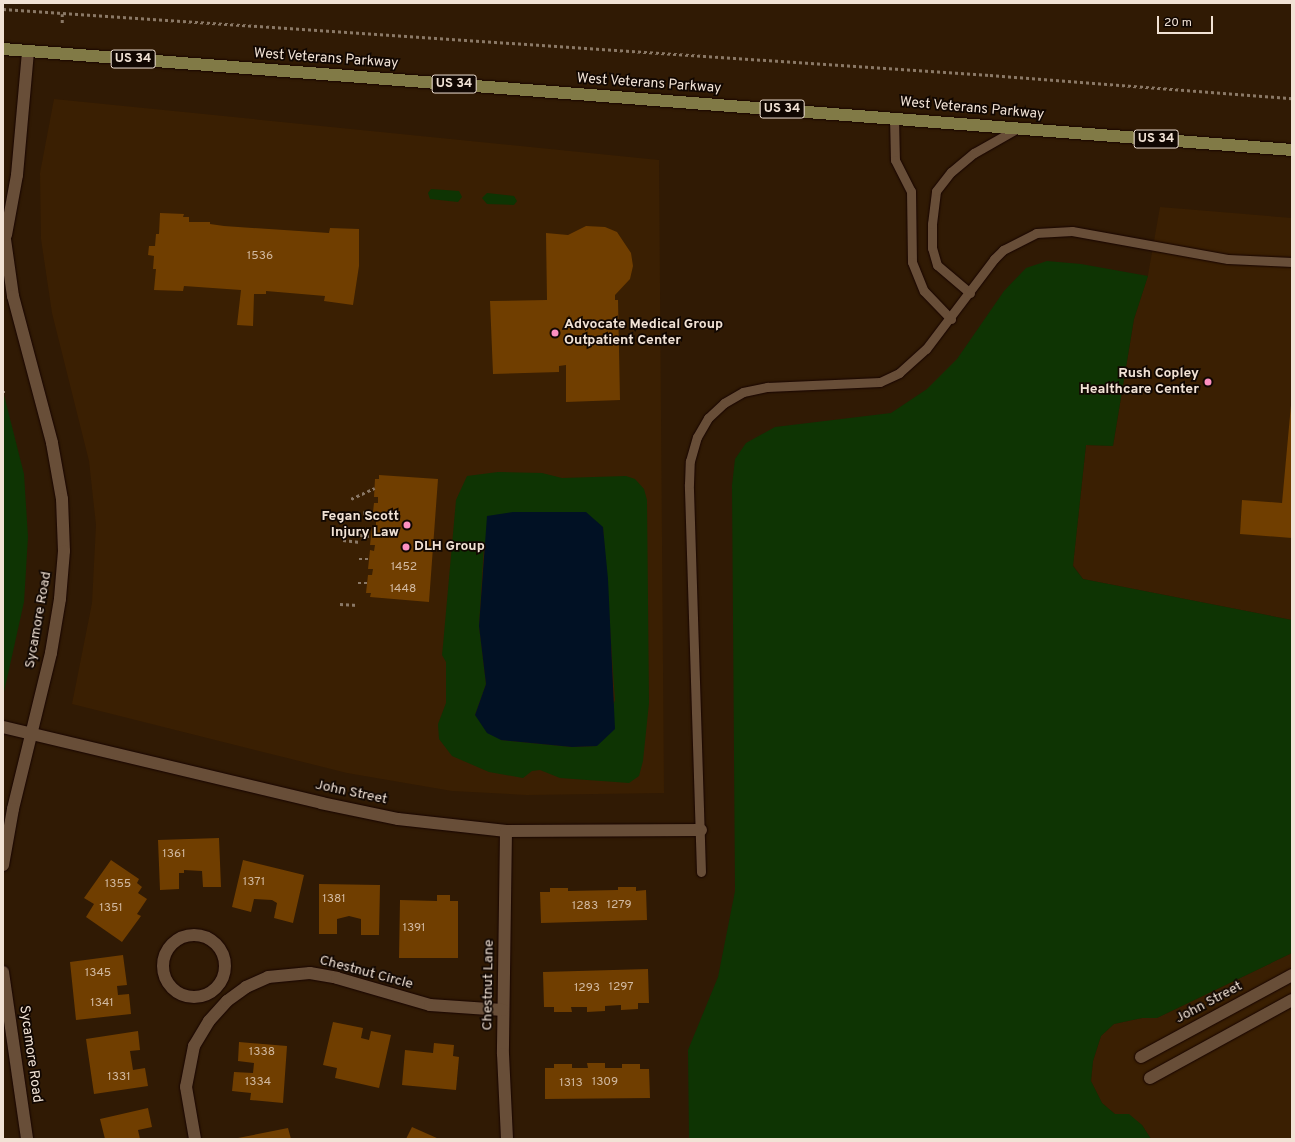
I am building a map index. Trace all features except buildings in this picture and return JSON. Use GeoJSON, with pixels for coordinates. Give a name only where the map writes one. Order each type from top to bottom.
{"type":"FeatureCollection","features":[{"type":"Feature","properties":{"kind":"main road","name":"West Veterans Parkway"},"geometry":{"type":"LineString","coordinates":[[3,48],[894,117],[1292,150]]}},
{"type":"Feature","properties":{"kind":"street","name":"Sycamore Road"},"geometry":{"type":"LineString","coordinates":[[6,238],[18,175],[28,51]]}},
{"type":"Feature","properties":{"kind":"street","name":"Sycamore Road"},"geometry":{"type":"LineString","coordinates":[[3,225],[13,296],[52,443],[62,499],[64,551],[60,599],[50,653],[30,732],[3,865]]}},
{"type":"Feature","properties":{"kind":"street","name":"John Street"},"geometry":{"type":"LineString","coordinates":[[3,727],[30,732],[321,803],[398,818],[506,831],[701,830]]}},
{"type":"Feature","properties":{"kind":"street","name":"Chestnut Lane"},"geometry":{"type":"LineString","coordinates":[[506,831],[503,1010],[507,1139]]}},
{"type":"Feature","properties":{"kind":"street"},"geometry":{"type":"LineString","coordinates":[[190,935],[206,937],[215,943],[222,952],[225,969],[215,988],[200,996],[190,997],[174,990],[163,972],[165,953],[170,945],[179,938],[190,935]]}},
{"type":"Feature","properties":{"kind":"street","name":"Sycamore Road"},"geometry":{"type":"LineString","coordinates":[[3,972],[5,1010],[27,1139]]}},
{"type":"Feature","properties":{"kind":"street","name":"Chestnut Circle"},"geometry":{"type":"LineString","coordinates":[[195,1139],[186,1093],[190,1061],[200,1033],[227,1001],[246,987],[268,977],[310,973],[337,978],[430,1005],[503,1010]]}},
{"type":"Feature","properties":{"kind":"street","name":"John Street"},"geometry":{"type":"LineString","coordinates":[[1141,1057],[1292,975]]}},
{"type":"Feature","properties":{"kind":"street"},"geometry":{"type":"LineString","coordinates":[[215,988],[227,1001]]}},
{"type":"Feature","properties":{"kind":"street"},"geometry":{"type":"LineString","coordinates":[[1150,1078],[1292,1000]]}},
{"type":"Feature","properties":{"kind":"lane"},"geometry":{"type":"LineString","coordinates":[[894,117],[895,160],[911,191],[912,262],[924,291],[951,319]]}},
{"type":"Feature","properties":{"kind":"lane"},"geometry":{"type":"LineString","coordinates":[[970,293],[937,265],[932,242],[936,192],[951,172],[974,153],[1019,128]]}},
{"type":"Feature","properties":{"kind":"lane"},"geometry":{"type":"LineString","coordinates":[[701,872],[701,830],[688,484],[690,461],[697,437],[708,418],[724,403],[743,392],[767,387],[880,382],[899,373],[926,349],[1004,250],[1036,233],[1054,230],[1072,231],[1228,259],[1292,262]]}},
{"type":"Feature","properties":{"kind":"path"},"geometry":{"type":"LineString","coordinates":[[3,9],[990,75],[1292,98]]}},
{"type":"Feature","properties":{"kind":"path"},"geometry":{"type":"LineString","coordinates":[[62,14],[62,23]]}},
{"type":"Feature","properties":{"kind":"path"},"geometry":{"type":"LineString","coordinates":[[351,499],[375,488]]}},
{"type":"Feature","properties":{"kind":"path"},"geometry":{"type":"LineString","coordinates":[[357,513],[373,512]]}},
{"type":"Feature","properties":{"kind":"path"},"geometry":{"type":"LineString","coordinates":[[360,535],[371,536]]}},
{"type":"Feature","properties":{"kind":"path"},"geometry":{"type":"LineString","coordinates":[[343,540],[360,542]]}},
{"type":"Feature","properties":{"kind":"path"},"geometry":{"type":"LineString","coordinates":[[359,559],[369,559]]}},
{"type":"Feature","properties":{"kind":"path"},"geometry":{"type":"LineString","coordinates":[[358,583],[367,583]]}},
{"type":"Feature","properties":{"kind":"path"},"geometry":{"type":"LineString","coordinates":[[340,604],[358,604]]}},
{"type":"Feature","properties":{"kind":"shaded area"},"geometry":{"type":"Polygon","coordinates":[[[54,99],[659,160],[664,793],[527,795],[452,791],[347,773],[72,704],[92,603],[96,525],[89,461],[52,313],[41,239],[40,173],[54,99]]]}},
{"type":"Feature","properties":{"kind":"shaded area","name":"Rush Copley Healthcare Center"},"geometry":{"type":"Polygon","coordinates":[[[1160,207],[1292,218],[1292,620],[1083,579],[1073,565],[1086,445],[1113,446],[1134,319],[1148,275],[1160,207]]]}},
{"type":"Feature","properties":{"kind":"shaded area"},"geometry":{"type":"Polygon","coordinates":[[[1292,953],[1292,1139],[1151,1139],[1142,1125],[1115,1114],[1102,1103],[1091,1081],[1093,1061],[1101,1036],[1114,1024],[1142,1018],[1157,1018],[1292,953]]]}},
{"type":"Feature","properties":{"kind":"green space"},"geometry":{"type":"Polygon","coordinates":[[[431,189],[459,191],[462,197],[458,202],[430,199],[428,193],[431,189]]]}},
{"type":"Feature","properties":{"kind":"green space"},"geometry":{"type":"Polygon","coordinates":[[[487,193],[514,196],[517,201],[514,205],[487,204],[482,198],[487,193]]]}},
{"type":"Feature","properties":{"kind":"green space"},"geometry":{"type":"Polygon","coordinates":[[[1047,261],[1081,264],[1148,276],[1134,319],[1113,446],[1086,445],[1073,566],[1083,579],[1292,620],[1292,953],[1157,1018],[1142,1018],[1114,1024],[1101,1036],[1093,1061],[1091,1081],[1102,1103],[1115,1114],[1129,1114],[1142,1125],[1151,1139],[689,1139],[688,1050],[718,977],[735,891],[732,485],[735,459],[746,443],[775,427],[891,413],[927,389],[957,359],[1004,291],[1026,268],[1047,261]]]}},
{"type":"Feature","properties":{"kind":"green space"},"geometry":{"type":"Polygon","coordinates":[[[3,391],[24,474],[28,537],[24,602],[4,692],[3,391]]]}},
{"type":"Feature","properties":{"kind":"green space"},"geometry":{"type":"Polygon","coordinates":[[[498,472],[542,473],[562,478],[626,476],[635,479],[644,489],[647,500],[649,703],[643,761],[639,776],[629,783],[560,778],[540,770],[532,771],[523,778],[489,772],[452,756],[439,739],[438,724],[446,703],[446,662],[442,655],[456,500],[467,476],[498,472]],[[603,527],[484,545],[479,626],[486,684],[475,715],[501,740],[572,747],[597,746],[615,700],[603,527]]]}},
{"type":"Feature","properties":{"kind":"water"},"geometry":{"type":"Polygon","coordinates":[[[513,512],[586,512],[603,527],[608,579],[615,729],[597,746],[572,747],[501,740],[487,733],[475,715],[486,684],[479,626],[487,516],[513,512]]]}},
{"type":"Feature","properties":{"kind":"place","name":"Advocate Medical Group Outpatient Center"},"geometry":{"type":"Point","coordinates":[555,333]}},
{"type":"Feature","properties":{"kind":"place","name":"Rush Copley Healthcare Center"},"geometry":{"type":"Point","coordinates":[1208,382]}},
{"type":"Feature","properties":{"kind":"place","name":"Fegan Scott Injury Law"},"geometry":{"type":"Point","coordinates":[407,525]}},
{"type":"Feature","properties":{"kind":"place","name":"DLH Group"},"geometry":{"type":"Point","coordinates":[406,547]}}]}
